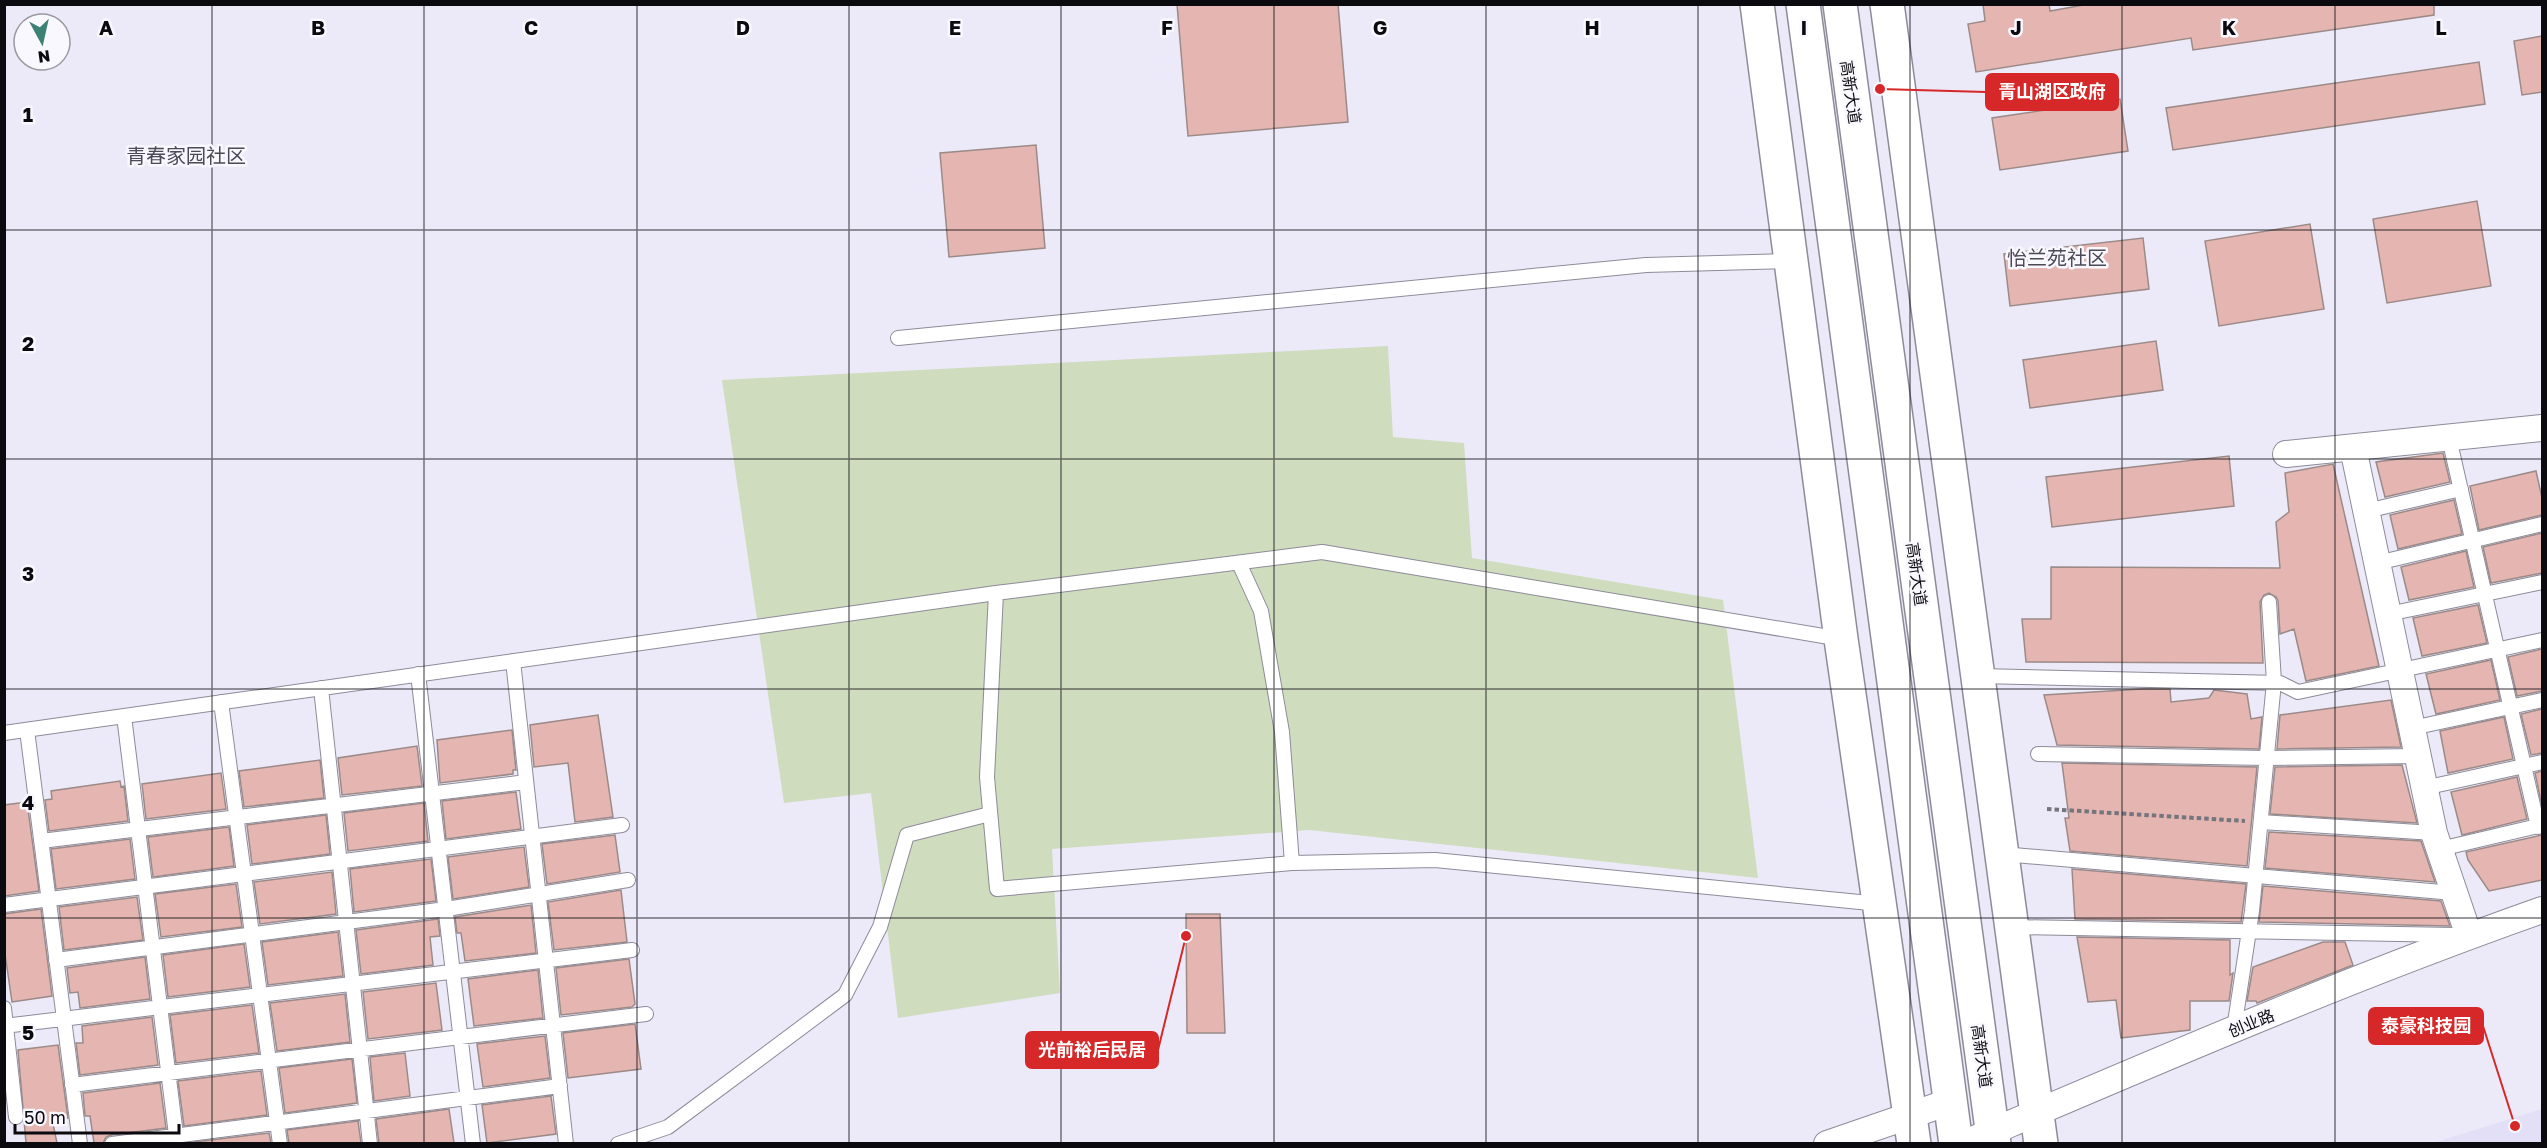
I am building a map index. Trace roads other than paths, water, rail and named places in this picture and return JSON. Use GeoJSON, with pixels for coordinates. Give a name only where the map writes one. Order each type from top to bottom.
{"type":"FeatureCollection","features":[{"type":"Feature","properties":{"kind":"main road"},"geometry":{"type":"LineString","coordinates":[[1757,4],[1841,639],[1912,1130]]}},
{"type":"Feature","properties":{"kind":"main road"},"geometry":{"type":"LineString","coordinates":[[1803,4],[1956,1143]]}},
{"type":"Feature","properties":{"kind":"main road","name":"高新大道"},"geometry":{"type":"LineString","coordinates":[[1839,4],[1983,1139]]}},
{"type":"Feature","properties":{"kind":"main road"},"geometry":{"type":"LineString","coordinates":[[1887,4],[2039,1128]]}},
{"type":"Feature","properties":{"kind":"street"},"geometry":{"type":"LineString","coordinates":[[2286,454],[2542,429]]}},
{"type":"Feature","properties":{"kind":"street"},"geometry":{"type":"LineString","coordinates":[[2352,448],[2424,788],[2437,841],[2469,936]]}},
{"type":"Feature","properties":{"kind":"street","name":"创业路"},"geometry":{"type":"LineString","coordinates":[[1983,1139],[2039,1128],[2234,1029],[2469,936],[2542,910]]}},
{"type":"Feature","properties":{"kind":"street"},"geometry":{"type":"LineString","coordinates":[[1827,1143],[1912,1130],[1949,1102]]}},
{"type":"Feature","properties":{"kind":"lane"},"geometry":{"type":"LineString","coordinates":[[898,338],[1646,265],[1792,261]]}},
{"type":"Feature","properties":{"kind":"lane"},"geometry":{"type":"LineString","coordinates":[[2261,822],[2437,841],[2540,826],[2510,707],[2449,438]]}},
{"type":"Feature","properties":{"kind":"lane"},"geometry":{"type":"LineString","coordinates":[[2366,510],[2461,489]]}},
{"type":"Feature","properties":{"kind":"lane"},"geometry":{"type":"LineString","coordinates":[[2377,563],[2542,524]]}},
{"type":"Feature","properties":{"kind":"lane"},"geometry":{"type":"LineString","coordinates":[[4,733],[996,593],[1322,552],[1841,639]]}},
{"type":"Feature","properties":{"kind":"lane"},"geometry":{"type":"LineString","coordinates":[[1239,562],[1261,611],[1282,732],[1292,863]]}},
{"type":"Feature","properties":{"kind":"lane"},"geometry":{"type":"LineString","coordinates":[[2388,614],[2542,582]]}},
{"type":"Feature","properties":{"kind":"lane"},"geometry":{"type":"LineString","coordinates":[[996,593],[987,777],[997,889],[1292,863],[1434,860],[1880,904]]}},
{"type":"Feature","properties":{"kind":"lane"},"geometry":{"type":"LineString","coordinates":[[2234,1029],[2256,877],[2274,682],[2269,602]]}},
{"type":"Feature","properties":{"kind":"lane"},"geometry":{"type":"LineString","coordinates":[[1978,676],[2274,682],[2298,692],[2542,640]]}},
{"type":"Feature","properties":{"kind":"lane"},"geometry":{"type":"LineString","coordinates":[[513,661],[566,1143]]}},
{"type":"Feature","properties":{"kind":"lane"},"geometry":{"type":"LineString","coordinates":[[418,674],[473,1143]]}},
{"type":"Feature","properties":{"kind":"lane"},"geometry":{"type":"LineString","coordinates":[[321,688],[370,1143]]}},
{"type":"Feature","properties":{"kind":"lane"},"geometry":{"type":"LineString","coordinates":[[2412,728],[2542,700]]}},
{"type":"Feature","properties":{"kind":"lane"},"geometry":{"type":"LineString","coordinates":[[221,702],[280,1143]]}},
{"type":"Feature","properties":{"kind":"lane"},"geometry":{"type":"LineString","coordinates":[[124,716],[176,1139]]}},
{"type":"Feature","properties":{"kind":"lane"},"geometry":{"type":"LineString","coordinates":[[27,730],[80,1143]]}},
{"type":"Feature","properties":{"kind":"lane"},"geometry":{"type":"LineString","coordinates":[[2038,754],[2267,758],[2418,756]]}},
{"type":"Feature","properties":{"kind":"lane"},"geometry":{"type":"LineString","coordinates":[[2424,788],[2542,762]]}},
{"type":"Feature","properties":{"kind":"lane"},"geometry":{"type":"LineString","coordinates":[[41,841],[526,782]]}},
{"type":"Feature","properties":{"kind":"lane"},"geometry":{"type":"LineString","coordinates":[[618,1143],[668,1126],[845,995],[880,927],[907,835],[990,814]]}},
{"type":"Feature","properties":{"kind":"lane"},"geometry":{"type":"LineString","coordinates":[[4,905],[622,825]]}},
{"type":"Feature","properties":{"kind":"lane"},"geometry":{"type":"LineString","coordinates":[[2002,854],[2454,893]]}},
{"type":"Feature","properties":{"kind":"lane"},"geometry":{"type":"LineString","coordinates":[[56,960],[539,896],[628,880]]}},
{"type":"Feature","properties":{"kind":"lane"},"geometry":{"type":"LineString","coordinates":[[2012,927],[2469,936]]}},
{"type":"Feature","properties":{"kind":"lane"},"geometry":{"type":"LineString","coordinates":[[5,1026],[632,950]]}},
{"type":"Feature","properties":{"kind":"lane"},"geometry":{"type":"LineString","coordinates":[[4,1008],[16,1117]]}},
{"type":"Feature","properties":{"kind":"lane"},"geometry":{"type":"LineString","coordinates":[[72,1085],[646,1014]]}},
{"type":"Feature","properties":{"kind":"lane"},"geometry":{"type":"LineString","coordinates":[[112,1143],[176,1139],[277,1122],[560,1086]]}},
{"type":"Feature","properties":{"kind":"place","name":"青山湖区政府"},"geometry":{"type":"Point","coordinates":[1880,89]}},
{"type":"Feature","properties":{"kind":"place","name":"光前裕后民居"},"geometry":{"type":"Point","coordinates":[1186,936]}},
{"type":"Feature","properties":{"kind":"place","name":"泰豪科技园"},"geometry":{"type":"Point","coordinates":[2515,1126]}},
{"type":"Feature","properties":{"kind":"district","name":"青春家园社区"},"geometry":{"type":"Point","coordinates":[186,156]}},
{"type":"Feature","properties":{"kind":"district","name":"怡兰苑社区"},"geometry":{"type":"Point","coordinates":[2057,258]}}]}
